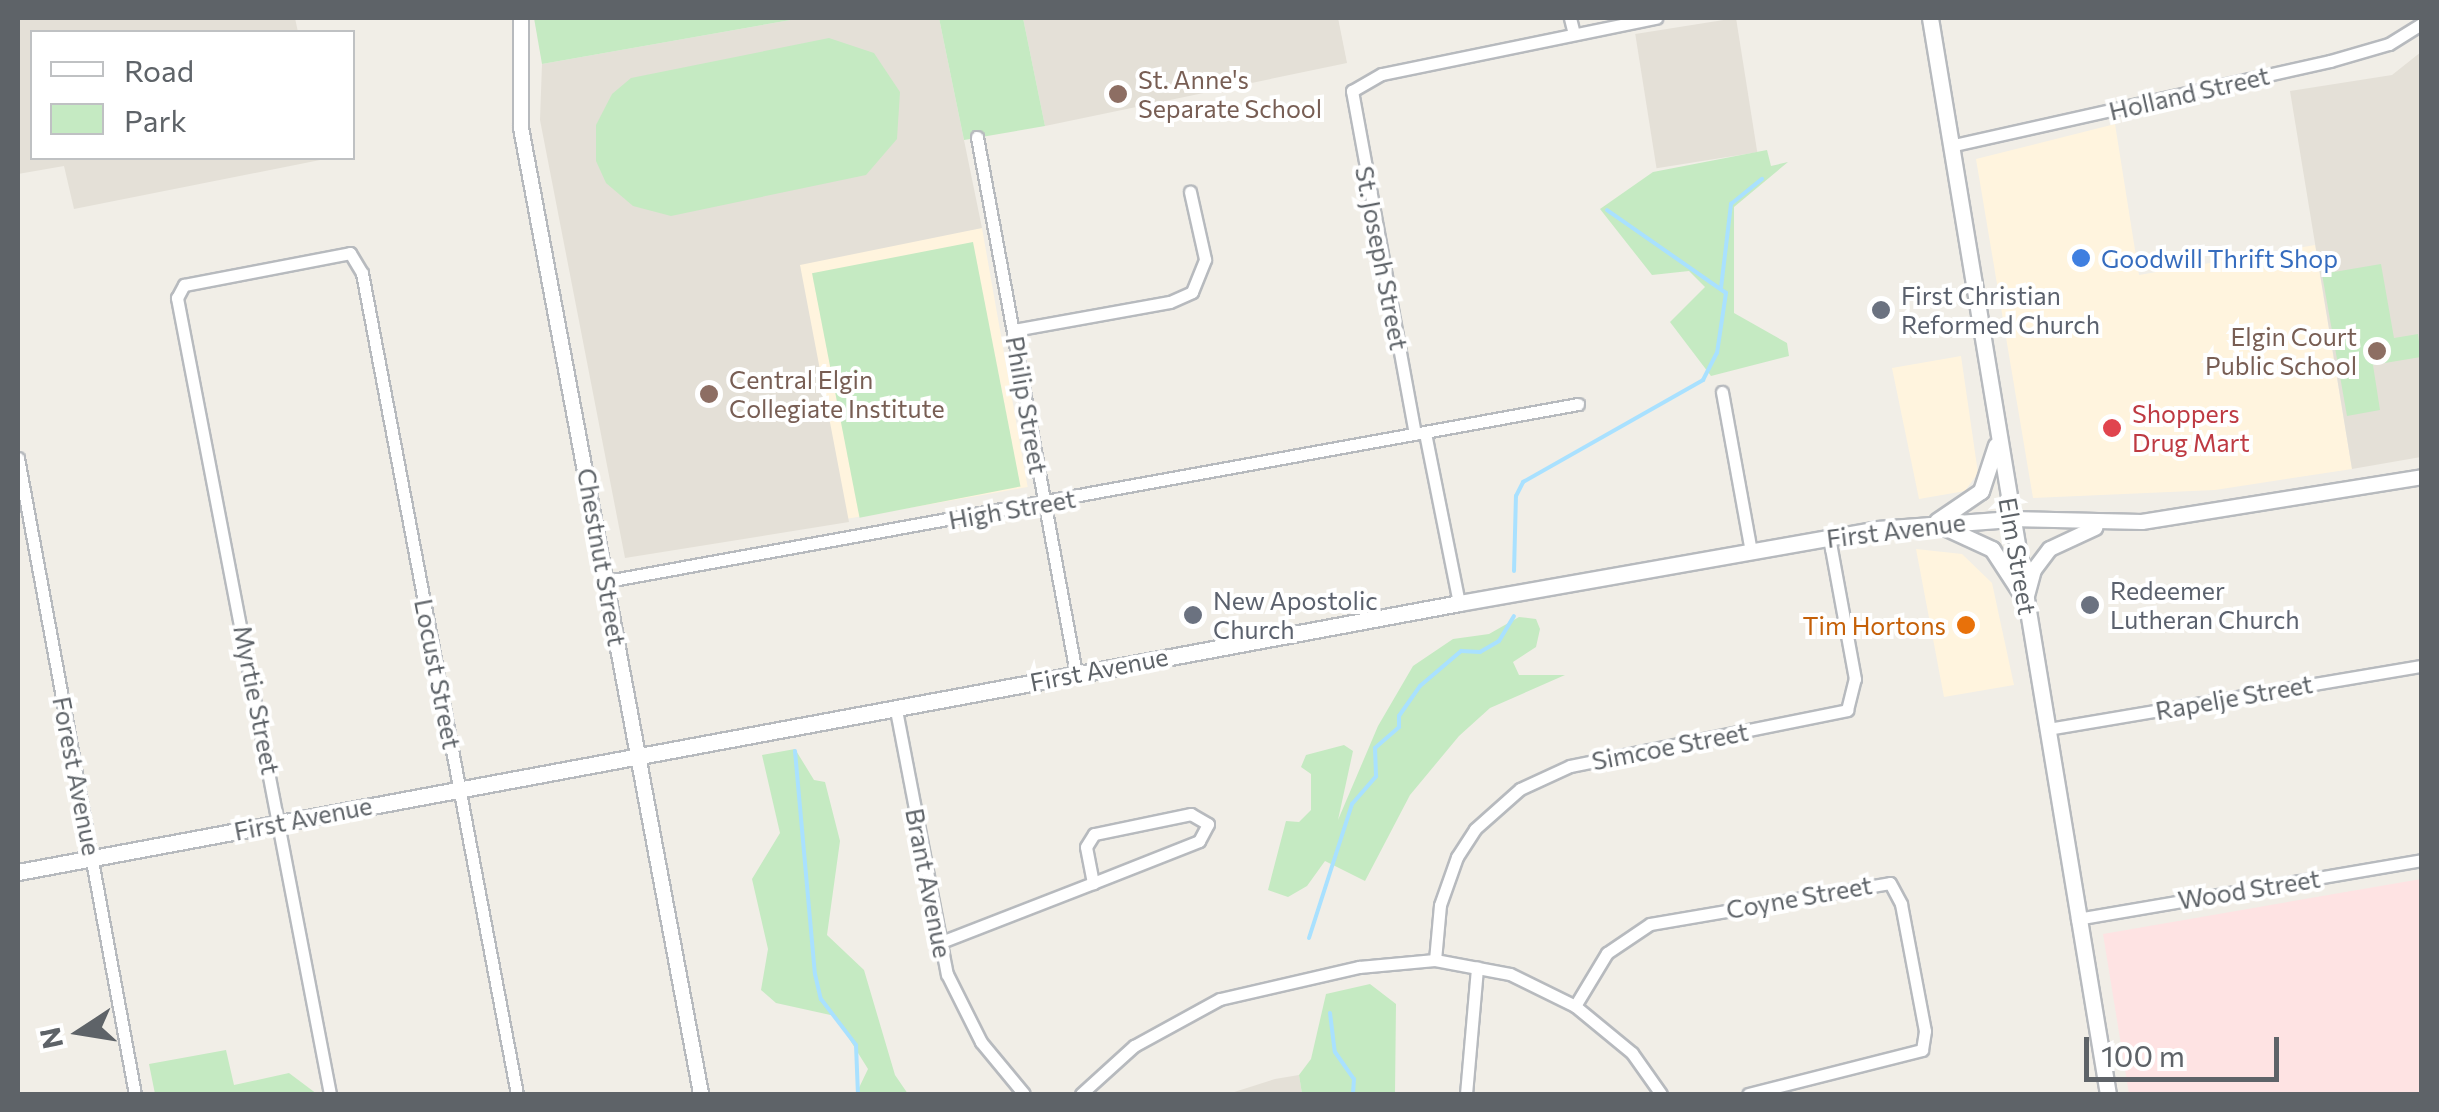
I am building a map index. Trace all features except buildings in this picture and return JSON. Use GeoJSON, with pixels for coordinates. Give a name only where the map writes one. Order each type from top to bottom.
{"type":"FeatureCollection","features":[{"type":"Feature","properties":{"kind":"main road","name":"Elm Street"},"geometry":{"type":"LineString","coordinates":[[1930,18],[2108,1094]]}},
{"type":"Feature","properties":{"kind":"main road"},"geometry":{"type":"LineString","coordinates":[[1934,523],[1980,491],[1998,436]]}},
{"type":"Feature","properties":{"kind":"main road","name":"First Avenue"},"geometry":{"type":"LineString","coordinates":[[18,872],[1460,603],[1828,538],[1934,523],[2011,519]]}},
{"type":"Feature","properties":{"kind":"main road"},"geometry":{"type":"LineString","coordinates":[[1934,523],[1990,548],[2026,602]]}},
{"type":"Feature","properties":{"kind":"street","name":"Chestnut Street"},"geometry":{"type":"LineString","coordinates":[[521,18],[521,128],[701,1094]]}},
{"type":"Feature","properties":{"kind":"street"},"geometry":{"type":"LineString","coordinates":[[1570,18],[1574,34],[1656,18]]}},
{"type":"Feature","properties":{"kind":"street","name":"Holland Street"},"geometry":{"type":"LineString","coordinates":[[1950,146],[2330,61],[2389,44],[2422,23]]}},
{"type":"Feature","properties":{"kind":"street","name":"St. Joseph Street"},"geometry":{"type":"LineString","coordinates":[[1460,603],[1420,433],[1350,96],[1358,84],[1574,34]]}},
{"type":"Feature","properties":{"kind":"street","name":"Philip Street"},"geometry":{"type":"LineString","coordinates":[[978,137],[1076,672]]}},
{"type":"Feature","properties":{"kind":"street"},"geometry":{"type":"LineString","coordinates":[[1014,330],[1170,302],[1192,292],[1205,260],[1190,192]]}},
{"type":"Feature","properties":{"kind":"street","name":"Locust Street"},"geometry":{"type":"LineString","coordinates":[[179,307],[178,290],[184,285],[354,256],[460,788],[516,1094]]}},
{"type":"Feature","properties":{"kind":"street","name":"Myrtie Street"},"geometry":{"type":"LineString","coordinates":[[179,307],[282,823],[330,1094]]}},
{"type":"Feature","properties":{"kind":"street"},"geometry":{"type":"LineString","coordinates":[[1722,392],[1750,552]]}},
{"type":"Feature","properties":{"kind":"street","name":"High Street"},"geometry":{"type":"LineString","coordinates":[[607,581],[1578,404]]}},
{"type":"Feature","properties":{"kind":"street","name":"Forest Avenue"},"geometry":{"type":"LineString","coordinates":[[18,458],[135,1094]]}},
{"type":"Feature","properties":{"kind":"street","name":"First Avenue"},"geometry":{"type":"LineString","coordinates":[[2011,519],[2101,526],[2422,478]]}},
{"type":"Feature","properties":{"kind":"street"},"geometry":{"type":"LineString","coordinates":[[2026,602],[2033,572],[2049,550],[2101,526]]}},
{"type":"Feature","properties":{"kind":"street","name":"Simcoe Street"},"geometry":{"type":"LineString","coordinates":[[1435,960],[1440,905],[1457,858],[1480,824],[1520,789],[1570,766],[1847,710],[1855,680],[1828,538]]}},
{"type":"Feature","properties":{"kind":"street","name":"Rapelje Street"},"geometry":{"type":"LineString","coordinates":[[2048,729],[2422,666]]}},
{"type":"Feature","properties":{"kind":"street","name":"Brant Avenue"},"geometry":{"type":"LineString","coordinates":[[896,710],[939,943],[980,1042],[1024,1094]]}},
{"type":"Feature","properties":{"kind":"street"},"geometry":{"type":"LineString","coordinates":[[939,943],[1093,883],[1199,840],[1208,824],[1191,814],[1094,834],[1086,847],[1093,883]]}},
{"type":"Feature","properties":{"kind":"street","name":"Wood Street"},"geometry":{"type":"LineString","coordinates":[[2077,919],[2422,860]]}},
{"type":"Feature","properties":{"kind":"street","name":"Coyne Street"},"geometry":{"type":"LineString","coordinates":[[1576,1006],[1607,953],[1650,924],[1890,882],[1902,904],[1926,1031],[1922,1050],[1748,1094]]}},
{"type":"Feature","properties":{"kind":"street"},"geometry":{"type":"LineString","coordinates":[[1081,1094],[1134,1046],[1220,999],[1326,973],[1435,960],[1510,974],[1576,1006],[1632,1052],[1661,1094]]}},
{"type":"Feature","properties":{"kind":"street"},"geometry":{"type":"LineString","coordinates":[[1466,1094],[1477,967]]}},
{"type":"Feature","properties":{"kind":"shaded area"},"geometry":{"type":"Polygon","coordinates":[[[18,18],[295,18],[298,30],[30,30],[30,160],[320,160],[74,209],[64,166],[18,174],[18,18]]]}},
{"type":"Feature","properties":{"kind":"shaded area","name":"Central Elgin Collegiate Institute"},"geometry":{"type":"Polygon","coordinates":[[[802,18],[939,18],[982,228],[800,265],[849,522],[625,558],[540,120],[542,64],[802,18]]]}},
{"type":"Feature","properties":{"kind":"shaded area","name":"St. Anne's Separate School"},"geometry":{"type":"Polygon","coordinates":[[[1023,18],[1338,18],[1347,63],[1045,126],[1023,18]]]}},
{"type":"Feature","properties":{"kind":"shaded area"},"geometry":{"type":"Polygon","coordinates":[[[1736,18],[1757,152],[1657,168],[1635,34],[1736,18]]]}},
{"type":"Feature","properties":{"kind":"shaded area","name":"Elgin Court Public School"},"geometry":{"type":"Polygon","coordinates":[[[2421,52],[2421,457],[2352,469],[2290,91],[2392,75],[2421,52]]]}},
{"type":"Feature","properties":{"kind":"shaded area"},"geometry":{"type":"Polygon","coordinates":[[[2115,124],[2139,275],[2315,245],[2352,469],[2215,490],[2033,498],[1976,159],[2115,124]]]}},
{"type":"Feature","properties":{"kind":"shaded area"},"geometry":{"type":"Polygon","coordinates":[[[982,228],[1028,487],[844,519],[799,260],[982,228]]]}},
{"type":"Feature","properties":{"kind":"shaded area"},"geometry":{"type":"Polygon","coordinates":[[[1961,356],[1978,473],[1965,491],[1919,499],[1892,368],[1961,356]]]}},
{"type":"Feature","properties":{"kind":"shaded area"},"geometry":{"type":"Polygon","coordinates":[[[1916,549],[1962,554],[1992,583],[2014,685],[1944,697],[1916,549]]]}},
{"type":"Feature","properties":{"kind":"shaded area"},"geometry":{"type":"Polygon","coordinates":[[[2421,879],[2421,1094],[2129,1094],[2103,934],[2421,879]]]}},
{"type":"Feature","properties":{"kind":"shaded area"},"geometry":{"type":"Polygon","coordinates":[[[1299,1075],[1302,1094],[1228,1094],[1275,1079],[1299,1075]]]}},
{"type":"Feature","properties":{"kind":"green space"},"geometry":{"type":"Polygon","coordinates":[[[534,18],[802,18],[542,64],[534,18]]]}},
{"type":"Feature","properties":{"kind":"green space"},"geometry":{"type":"Polygon","coordinates":[[[939,18],[1023,18],[1045,126],[964,140],[939,18]]]}},
{"type":"Feature","properties":{"kind":"green space"},"geometry":{"type":"Polygon","coordinates":[[[829,38],[874,53],[900,92],[897,139],[866,175],[671,216],[633,206],[606,183],[596,161],[596,125],[612,94],[631,78],[829,38]]]}},
{"type":"Feature","properties":{"kind":"green space"},"geometry":{"type":"Polygon","coordinates":[[[1767,150],[1771,166],[1788,162],[1734,207],[1734,313],[1787,343],[1789,356],[1711,376],[1670,322],[1705,287],[1689,271],[1652,275],[1600,209],[1653,172],[1767,150]]]}},
{"type":"Feature","properties":{"kind":"green space"},"geometry":{"type":"Polygon","coordinates":[[[973,242],[1021,486],[860,518],[812,273],[973,242]]]}},
{"type":"Feature","properties":{"kind":"green space"},"geometry":{"type":"Polygon","coordinates":[[[2381,264],[2394,338],[2418,334],[2421,357],[2373,365],[2380,410],[2347,416],[2322,274],[2381,264]]]}},
{"type":"Feature","properties":{"kind":"green space"},"geometry":{"type":"Polygon","coordinates":[[[1519,617],[1536,619],[1540,629],[1536,647],[1513,662],[1519,675],[1565,675],[1490,708],[1459,736],[1410,795],[1365,881],[1325,861],[1307,886],[1288,897],[1268,890],[1286,821],[1299,822],[1311,810],[1311,774],[1301,767],[1306,755],[1344,745],[1353,751],[1338,820],[1378,726],[1413,666],[1453,639],[1489,634],[1519,617]]]}},
{"type":"Feature","properties":{"kind":"green space"},"geometry":{"type":"Polygon","coordinates":[[[795,749],[814,780],[825,782],[840,841],[827,935],[864,970],[895,1075],[908,1094],[856,1094],[868,1069],[835,1016],[776,1003],[761,990],[768,949],[752,879],[780,833],[762,755],[795,749]]]}},
{"type":"Feature","properties":{"kind":"green space"},"geometry":{"type":"Polygon","coordinates":[[[1370,984],[1396,1004],[1395,1094],[1302,1094],[1299,1075],[1311,1059],[1326,994],[1370,984]]]}},
{"type":"Feature","properties":{"kind":"green space"},"geometry":{"type":"Polygon","coordinates":[[[226,1050],[234,1085],[289,1073],[317,1094],[155,1094],[149,1064],[226,1050]]]}},
{"type":"Feature","properties":{"kind":"waterway"},"geometry":{"type":"LineString","coordinates":[[1721,288],[1731,204],[1762,179]]}},
{"type":"Feature","properties":{"kind":"waterway"},"geometry":{"type":"LineString","coordinates":[[1514,571],[1516,496],[1523,482],[1703,380],[1717,353],[1726,293],[1607,210]]}},
{"type":"Feature","properties":{"kind":"waterway"},"geometry":{"type":"LineString","coordinates":[[1309,938],[1352,804],[1376,776],[1375,748],[1399,727],[1399,716],[1420,686],[1461,651],[1480,652],[1499,641],[1514,616]]}},
{"type":"Feature","properties":{"kind":"waterway"},"geometry":{"type":"LineString","coordinates":[[795,751],[815,974],[821,999],[856,1045],[858,1094]]}},
{"type":"Feature","properties":{"kind":"waterway"},"geometry":{"type":"LineString","coordinates":[[1330,1013],[1335,1052],[1354,1079],[1353,1094]]}},
{"type":"Feature","properties":{"kind":"place","name":"St. Anne's Separate School"},"geometry":{"type":"Point","coordinates":[1118,94]}},
{"type":"Feature","properties":{"kind":"place","name":"Goodwill Thrift Shop"},"geometry":{"type":"Point","coordinates":[2081,258]}},
{"type":"Feature","properties":{"kind":"place","name":"First Christian Reformed Church"},"geometry":{"type":"Point","coordinates":[1881,310]}},
{"type":"Feature","properties":{"kind":"place","name":"Elgin Court Public School"},"geometry":{"type":"Point","coordinates":[2377,351]}},
{"type":"Feature","properties":{"kind":"place","name":"Central Elgin Collegiate Institute"},"geometry":{"type":"Point","coordinates":[709,394]}},
{"type":"Feature","properties":{"kind":"place","name":"Shoppers Drug Mart"},"geometry":{"type":"Point","coordinates":[2112,428]}},
{"type":"Feature","properties":{"kind":"place","name":"Redeemer Lutheran Church"},"geometry":{"type":"Point","coordinates":[2090,605]}},
{"type":"Feature","properties":{"kind":"place","name":"New Apostolic Church"},"geometry":{"type":"Point","coordinates":[1193,615]}},
{"type":"Feature","properties":{"kind":"place","name":"Tim Hortons"},"geometry":{"type":"Point","coordinates":[1966,625]}}]}
